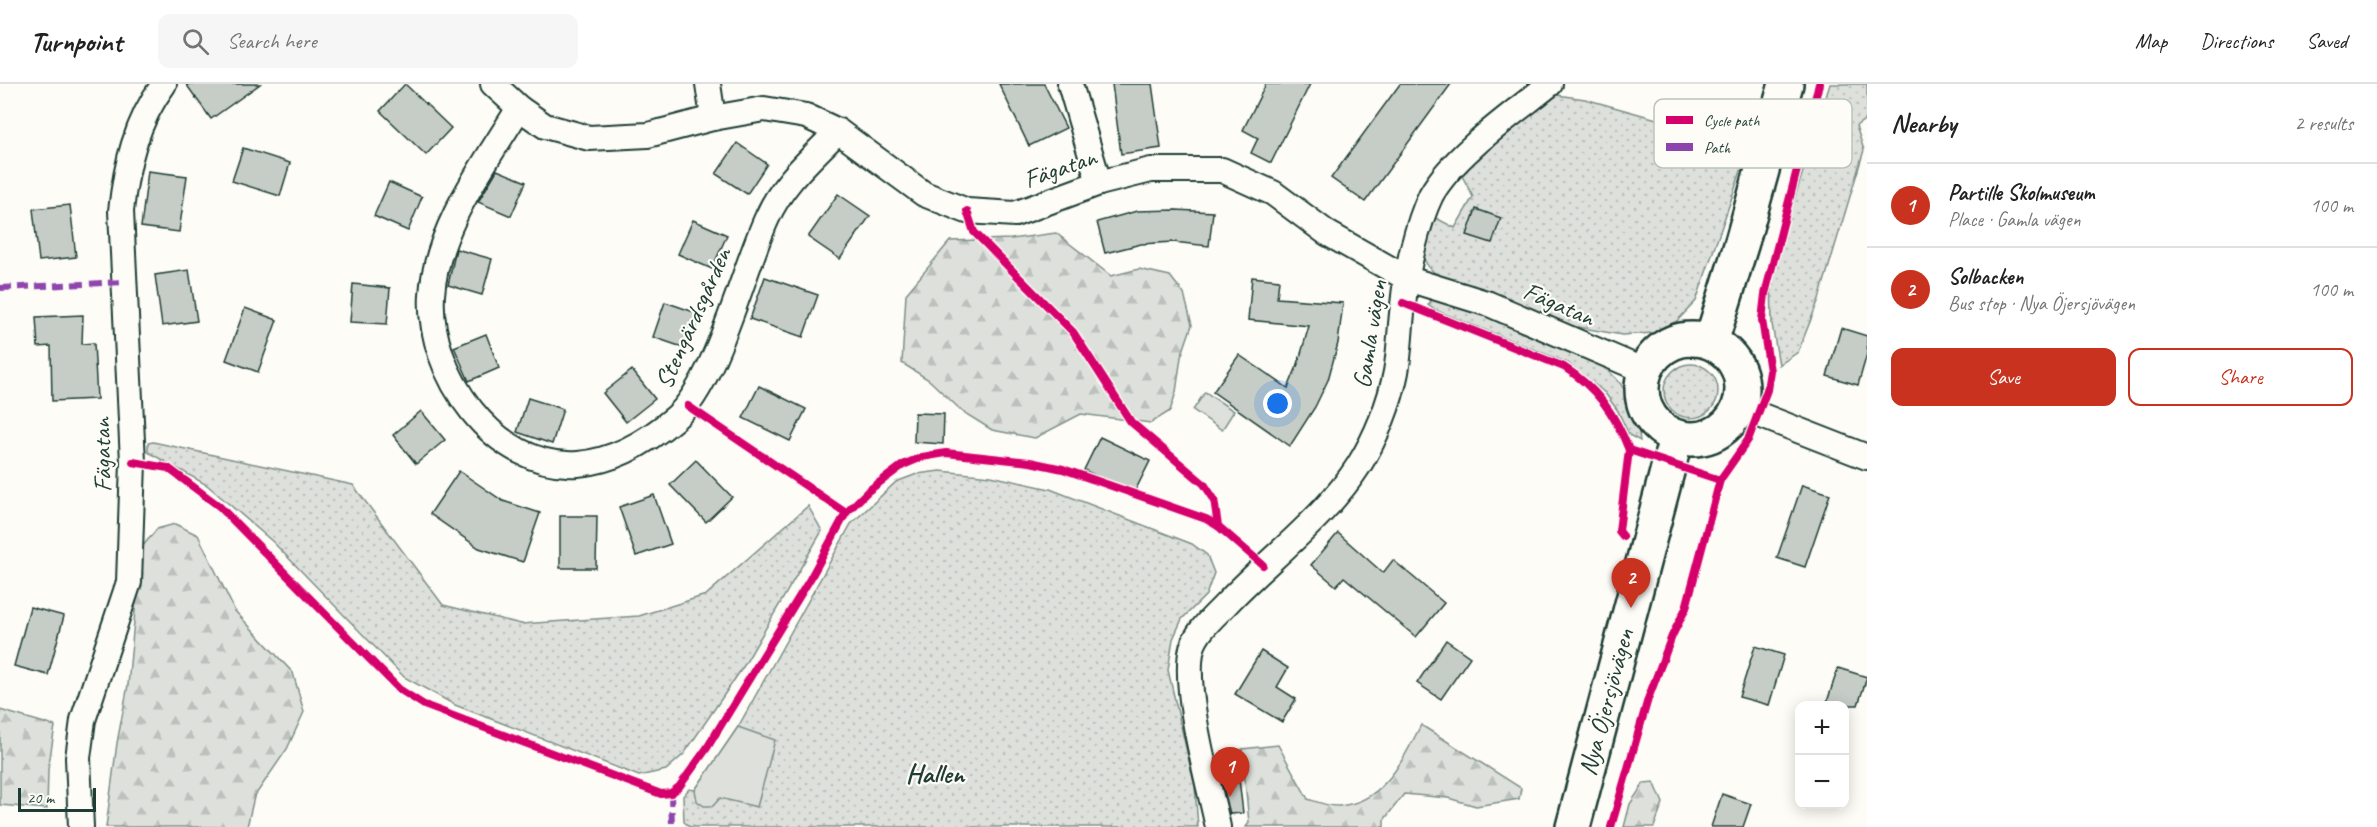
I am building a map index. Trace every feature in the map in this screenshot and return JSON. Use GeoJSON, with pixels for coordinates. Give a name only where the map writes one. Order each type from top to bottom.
{"type":"FeatureCollection","features":[{"type":"Feature","properties":{"kind":"street","name":"Fägatan"},"geometry":{"type":"LineString","coordinates":[[81,827],[78,758],[83,720],[129,582],[133,462],[121,211],[125,177],[133,143],[154,97],[164,84]]}},
{"type":"Feature","properties":{"kind":"street","name":"Fägatan"},"geometry":{"type":"LineString","coordinates":[[493,84],[519,108],[545,126],[589,138],[648,135],[713,118],[764,109],[806,116],[838,131],[924,194],[967,211],[1015,214],[1099,183],[1151,170],[1221,170],[1253,182],[1273,193],[1327,232],[1408,279],[1489,304],[1645,371]]}},
{"type":"Feature","properties":{"kind":"street"},"geometry":{"type":"LineString","coordinates":[[708,84],[713,118]]}},
{"type":"Feature","properties":{"kind":"street"},"geometry":{"type":"LineString","coordinates":[[1070,84],[1099,183]]}},
{"type":"Feature","properties":{"kind":"street","name":"Gamla vägen"},"geometry":{"type":"LineString","coordinates":[[1218,827],[1196,721],[1190,674],[1192,647],[1204,627],[1263,566],[1328,505],[1360,464],[1391,392],[1399,353],[1403,303],[1420,226],[1432,194],[1464,155],[1550,84]]}},
{"type":"Feature","properties":{"kind":"street"},"geometry":{"type":"LineString","coordinates":[[1782,99],[1786,84]]}},
{"type":"Feature","properties":{"kind":"street","name":"Stengärdsgården"},"geometry":{"type":"LineString","coordinates":[[519,108],[464,198],[439,253],[431,297],[435,335],[445,369],[484,426],[516,449],[534,457],[577,464],[607,459],[641,443],[688,406],[723,332],[767,216],[786,186],[838,131]]}},
{"type":"Feature","properties":{"kind":"street"},"geometry":{"type":"LineString","coordinates":[[1711,342],[1763,168]]}},
{"type":"Feature","properties":{"kind":"street"},"geometry":{"type":"LineString","coordinates":[[1687,338],[1711,342],[1727,352],[1739,368],[1743,388],[1740,407],[1728,425],[1716,434],[1694,440],[1676,438],[1660,428],[1646,409],[1642,394],[1645,371],[1658,351],[1672,343],[1687,338]]}},
{"type":"Feature","properties":{"kind":"street"},"geometry":{"type":"LineString","coordinates":[[1740,407],[1867,457]]}},
{"type":"Feature","properties":{"kind":"street","name":"Nya Öjersjövägen"},"geometry":{"type":"LineString","coordinates":[[1573,827],[1676,438]]}},
{"type":"Feature","properties":{"kind":"green space"},"geometry":{"type":"Polygon","coordinates":[[[1830,84],[1867,84],[1867,118],[1856,126],[1864,150],[1819,299],[1798,352],[1779,365],[1772,324],[1771,275],[1804,168],[1852,168],[1852,99],[1825,99],[1830,84]]]}},
{"type":"Feature","properties":{"kind":"green space"},"geometry":{"type":"Polygon","coordinates":[[[1557,95],[1585,99],[1654,118],[1654,168],[1742,168],[1696,301],[1677,321],[1654,333],[1622,335],[1572,326],[1440,277],[1426,263],[1423,250],[1434,217],[1455,228],[1473,197],[1459,170],[1539,104],[1557,95]]]}},
{"type":"Feature","properties":{"kind":"green space"},"geometry":{"type":"Polygon","coordinates":[[[1056,233],[1111,276],[1139,269],[1170,276],[1184,294],[1192,325],[1181,357],[1176,392],[1170,411],[1151,423],[1081,414],[1035,438],[992,430],[963,412],[929,380],[902,363],[906,294],[950,241],[1011,239],[1056,233]]]}},
{"type":"Feature","properties":{"kind":"green space"},"geometry":{"type":"Polygon","coordinates":[[[1433,298],[1445,299],[1557,343],[1593,360],[1619,382],[1629,397],[1636,417],[1640,441],[1629,435],[1618,411],[1605,393],[1568,363],[1435,310],[1428,305],[1433,298]]]}},
{"type":"Feature","properties":{"kind":"green space"},"geometry":{"type":"Polygon","coordinates":[[[1691,364],[1701,366],[1710,372],[1716,381],[1718,391],[1716,401],[1710,410],[1701,416],[1691,418],[1681,416],[1672,410],[1666,401],[1664,391],[1666,381],[1672,372],[1681,366],[1691,364]]]}},
{"type":"Feature","properties":{"kind":"green space"},"geometry":{"type":"Polygon","coordinates":[[[1205,392],[1234,411],[1222,430],[1193,410],[1205,392]]]}},
{"type":"Feature","properties":{"kind":"green space"},"geometry":{"type":"Polygon","coordinates":[[[153,442],[353,485],[443,605],[521,624],[639,616],[706,595],[808,506],[822,531],[745,664],[684,754],[666,770],[639,776],[455,705],[404,677],[273,542],[207,485],[148,452],[148,443],[153,442]]]}},
{"type":"Feature","properties":{"kind":"green space"},"geometry":{"type":"Polygon","coordinates":[[[940,471],[991,476],[1050,489],[1192,544],[1207,555],[1214,573],[1206,595],[1182,619],[1173,639],[1168,670],[1195,787],[1198,827],[690,827],[684,822],[683,796],[689,789],[695,790],[738,727],[851,524],[896,482],[917,474],[940,471]]]}},
{"type":"Feature","properties":{"kind":"green space"},"geometry":{"type":"Polygon","coordinates":[[[175,524],[198,535],[235,611],[293,673],[304,712],[287,749],[254,797],[247,827],[106,827],[117,743],[128,685],[141,548],[157,529],[175,524]]]}},
{"type":"Feature","properties":{"kind":"green space"},"geometry":{"type":"Polygon","coordinates":[[[0,710],[55,726],[48,770],[47,809],[0,805],[0,710]]]}},
{"type":"Feature","properties":{"kind":"green space"},"geometry":{"type":"Polygon","coordinates":[[[1421,725],[1521,788],[1519,799],[1476,806],[1448,798],[1404,794],[1384,820],[1384,827],[1246,827],[1249,823],[1242,749],[1278,745],[1308,799],[1339,806],[1355,803],[1380,788],[1399,765],[1421,725]]]}},
{"type":"Feature","properties":{"kind":"green space"},"geometry":{"type":"Polygon","coordinates":[[[738,727],[775,740],[757,807],[720,798],[713,806],[704,806],[697,801],[695,790],[738,727]]]}},
{"type":"Feature","properties":{"kind":"green space"},"geometry":{"type":"Polygon","coordinates":[[[1654,782],[1663,803],[1654,827],[1624,827],[1630,804],[1644,783],[1654,782]]]}},
{"type":"Feature","properties":{"kind":"building"},"geometry":{"type":"Polygon","coordinates":[[[186,84],[260,84],[211,119],[186,84]]]}},
{"type":"Feature","properties":{"kind":"building"},"geometry":{"type":"Polygon","coordinates":[[[405,84],[451,128],[426,155],[380,111],[405,84]]]}},
{"type":"Feature","properties":{"kind":"building"},"geometry":{"type":"Polygon","coordinates":[[[999,84],[1044,84],[1066,128],[1029,146],[999,84]]]}},
{"type":"Feature","properties":{"kind":"building"},"geometry":{"type":"Polygon","coordinates":[[[1112,84],[1152,84],[1161,148],[1121,154],[1112,84]]]}},
{"type":"Feature","properties":{"kind":"building"},"geometry":{"type":"Polygon","coordinates":[[[1266,84],[1310,84],[1271,163],[1251,153],[1258,138],[1243,130],[1266,84]]]}},
{"type":"Feature","properties":{"kind":"building"},"geometry":{"type":"Polygon","coordinates":[[[1400,84],[1451,84],[1365,202],[1331,178],[1400,84]]]}},
{"type":"Feature","properties":{"kind":"building"},"geometry":{"type":"Polygon","coordinates":[[[737,143],[767,164],[747,194],[716,174],[737,143]]]}},
{"type":"Feature","properties":{"kind":"building"},"geometry":{"type":"Polygon","coordinates":[[[243,148],[290,163],[280,196],[232,181],[243,148]]]}},
{"type":"Feature","properties":{"kind":"building"},"geometry":{"type":"Polygon","coordinates":[[[497,170],[526,182],[511,216],[478,202],[497,170]]]}},
{"type":"Feature","properties":{"kind":"building"},"geometry":{"type":"Polygon","coordinates":[[[148,171],[187,176],[179,232],[141,227],[148,171]]]}},
{"type":"Feature","properties":{"kind":"building"},"geometry":{"type":"Polygon","coordinates":[[[389,182],[422,197],[408,231],[374,216],[389,182]]]}},
{"type":"Feature","properties":{"kind":"building"},"geometry":{"type":"Polygon","coordinates":[[[838,194],[870,216],[840,259],[808,237],[838,194]]]}},
{"type":"Feature","properties":{"kind":"building"},"geometry":{"type":"Polygon","coordinates":[[[70,205],[76,257],[39,261],[33,209],[70,205]]]}},
{"type":"Feature","properties":{"kind":"building"},"geometry":{"type":"Polygon","coordinates":[[[1476,209],[1501,218],[1492,243],[1467,235],[1476,209]]]}},
{"type":"Feature","properties":{"kind":"building"},"geometry":{"type":"Polygon","coordinates":[[[1137,211],[1213,212],[1209,246],[1173,242],[1141,244],[1105,253],[1097,222],[1137,211]]]}},
{"type":"Feature","properties":{"kind":"building"},"geometry":{"type":"Polygon","coordinates":[[[693,220],[727,235],[712,269],[678,254],[693,220]]]}},
{"type":"Feature","properties":{"kind":"building"},"geometry":{"type":"Polygon","coordinates":[[[456,249],[492,259],[482,295],[448,285],[456,249]]]}},
{"type":"Feature","properties":{"kind":"building"},"geometry":{"type":"Polygon","coordinates":[[[189,270],[197,321],[162,326],[155,275],[189,270]]]}},
{"type":"Feature","properties":{"kind":"building"},"geometry":{"type":"Polygon","coordinates":[[[765,277],[818,295],[803,337],[750,319],[765,277]]]}},
{"type":"Feature","properties":{"kind":"building"},"geometry":{"type":"Polygon","coordinates":[[[1252,277],[1279,280],[1277,298],[1343,303],[1338,343],[1328,380],[1315,407],[1290,446],[1213,392],[1239,355],[1288,388],[1298,364],[1309,326],[1248,320],[1252,277]]]}},
{"type":"Feature","properties":{"kind":"building"},"geometry":{"type":"Polygon","coordinates":[[[353,284],[390,288],[387,324],[350,322],[353,284]]]}},
{"type":"Feature","properties":{"kind":"building"},"geometry":{"type":"Polygon","coordinates":[[[665,302],[700,314],[688,349],[653,337],[665,302]]]}},
{"type":"Feature","properties":{"kind":"building"},"geometry":{"type":"Polygon","coordinates":[[[245,308],[277,320],[258,372],[226,360],[245,308]]]}},
{"type":"Feature","properties":{"kind":"building"},"geometry":{"type":"Polygon","coordinates":[[[83,315],[82,344],[94,343],[97,399],[52,401],[51,346],[38,347],[36,317],[83,315]]]}},
{"type":"Feature","properties":{"kind":"building"},"geometry":{"type":"Polygon","coordinates":[[[1841,328],[1867,336],[1867,354],[1858,385],[1827,376],[1841,328]]]}},
{"type":"Feature","properties":{"kind":"building"},"geometry":{"type":"Polygon","coordinates":[[[486,334],[499,368],[469,381],[454,347],[486,334]]]}},
{"type":"Feature","properties":{"kind":"building"},"geometry":{"type":"Polygon","coordinates":[[[632,370],[655,399],[626,422],[603,393],[632,370]]]}},
{"type":"Feature","properties":{"kind":"building"},"geometry":{"type":"Polygon","coordinates":[[[759,386],[806,409],[790,441],[743,418],[759,386]]]}},
{"type":"Feature","properties":{"kind":"building"},"geometry":{"type":"Polygon","coordinates":[[[528,398],[563,409],[552,444],[517,432],[528,398]]]}},
{"type":"Feature","properties":{"kind":"building"},"geometry":{"type":"Polygon","coordinates":[[[421,411],[445,440],[416,464],[393,435],[421,411]]]}},
{"type":"Feature","properties":{"kind":"building"},"geometry":{"type":"Polygon","coordinates":[[[915,413],[944,414],[943,444],[914,442],[915,413]]]}},
{"type":"Feature","properties":{"kind":"building"},"geometry":{"type":"Polygon","coordinates":[[[1100,437],[1150,461],[1134,493],[1084,470],[1100,437]]]}},
{"type":"Feature","properties":{"kind":"building"},"geometry":{"type":"Polygon","coordinates":[[[696,460],[732,497],[706,522],[670,485],[696,460]]]}},
{"type":"Feature","properties":{"kind":"building"},"geometry":{"type":"Polygon","coordinates":[[[459,471],[503,501],[540,513],[523,562],[479,548],[430,514],[459,471]]]}},
{"type":"Feature","properties":{"kind":"building"},"geometry":{"type":"Polygon","coordinates":[[[1802,485],[1830,494],[1805,567],[1777,558],[1802,485]]]}},
{"type":"Feature","properties":{"kind":"building"},"geometry":{"type":"Polygon","coordinates":[[[654,495],[671,544],[636,556],[619,507],[654,495]]]}},
{"type":"Feature","properties":{"kind":"building"},"geometry":{"type":"Polygon","coordinates":[[[560,516],[597,516],[596,568],[560,568],[560,516]]]}},
{"type":"Feature","properties":{"kind":"building"},"geometry":{"type":"Polygon","coordinates":[[[1338,533],[1383,573],[1393,560],[1444,603],[1416,637],[1344,577],[1336,586],[1311,565],[1338,533]]]}},
{"type":"Feature","properties":{"kind":"building"},"geometry":{"type":"Polygon","coordinates":[[[30,607],[64,616],[48,675],[14,666],[30,607]]]}},
{"type":"Feature","properties":{"kind":"building"},"geometry":{"type":"Polygon","coordinates":[[[1446,640],[1470,657],[1441,699],[1417,683],[1446,640]]]}},
{"type":"Feature","properties":{"kind":"building"},"geometry":{"type":"Polygon","coordinates":[[[1755,646],[1784,655],[1769,705],[1739,697],[1755,646]]]}},
{"type":"Feature","properties":{"kind":"building"},"geometry":{"type":"Polygon","coordinates":[[[1261,651],[1288,668],[1277,687],[1296,699],[1282,722],[1235,694],[1261,651]]]}},
{"type":"Feature","properties":{"kind":"building"},"geometry":{"type":"Polygon","coordinates":[[[1838,668],[1867,677],[1858,705],[1849,705],[1849,701],[1827,701],[1838,668]]]}},
{"type":"Feature","properties":{"kind":"building"},"geometry":{"type":"Polygon","coordinates":[[[1239,779],[1243,813],[1230,814],[1222,781],[1239,779]]]}},
{"type":"Feature","properties":{"kind":"building"},"geometry":{"type":"Polygon","coordinates":[[[1722,794],[1751,804],[1743,827],[1711,827],[1722,794]]]}},
{"type":"Feature","properties":{"kind":"marked path"},"geometry":{"type":"LineString","coordinates":[[0,288],[124,282]]}},
{"type":"Feature","properties":{"kind":"marked path"},"geometry":{"type":"LineString","coordinates":[[671,793],[672,827]]}},
{"type":"Feature","properties":{"kind":"cycle path"},"geometry":{"type":"LineString","coordinates":[[1815,99],[1819,84]]}},
{"type":"Feature","properties":{"kind":"cycle path"},"geometry":{"type":"LineString","coordinates":[[1611,827],[1648,699],[1672,636],[1686,608],[1720,480],[1748,440],[1767,390],[1770,371],[1762,320],[1765,294],[1797,168]]}},
{"type":"Feature","properties":{"kind":"cycle path"},"geometry":{"type":"LineString","coordinates":[[967,211],[974,232],[1073,332],[1131,422],[1204,484],[1214,499],[1218,526]]}},
{"type":"Feature","properties":{"kind":"cycle path"},"geometry":{"type":"LineString","coordinates":[[1403,303],[1564,367],[1576,375],[1604,403],[1618,425],[1629,450],[1720,480]]}},
{"type":"Feature","properties":{"kind":"cycle path"},"geometry":{"type":"LineString","coordinates":[[688,406],[846,513]]}},
{"type":"Feature","properties":{"kind":"cycle path"},"geometry":{"type":"LineString","coordinates":[[1623,536],[1619,531],[1629,450]]}},
{"type":"Feature","properties":{"kind":"cycle path"},"geometry":{"type":"LineString","coordinates":[[133,462],[168,468],[219,506],[399,689],[424,705],[661,794],[671,793],[679,787],[707,748],[810,579],[846,513],[868,491],[903,465],[922,457],[946,453],[1030,462],[1063,469],[1206,519],[1218,526],[1263,565]]}},
{"type":"Feature","properties":{"kind":"place","name":"Solbacken"},"geometry":{"type":"Point","coordinates":[1631,608]}},
{"type":"Feature","properties":{"kind":"place","name":"Partille Skolmuseum"},"geometry":{"type":"Point","coordinates":[1230,797]}},
{"type":"Feature","properties":{"kind":"district","name":"Hallen"},"geometry":{"type":"Point","coordinates":[935,773]}}]}
